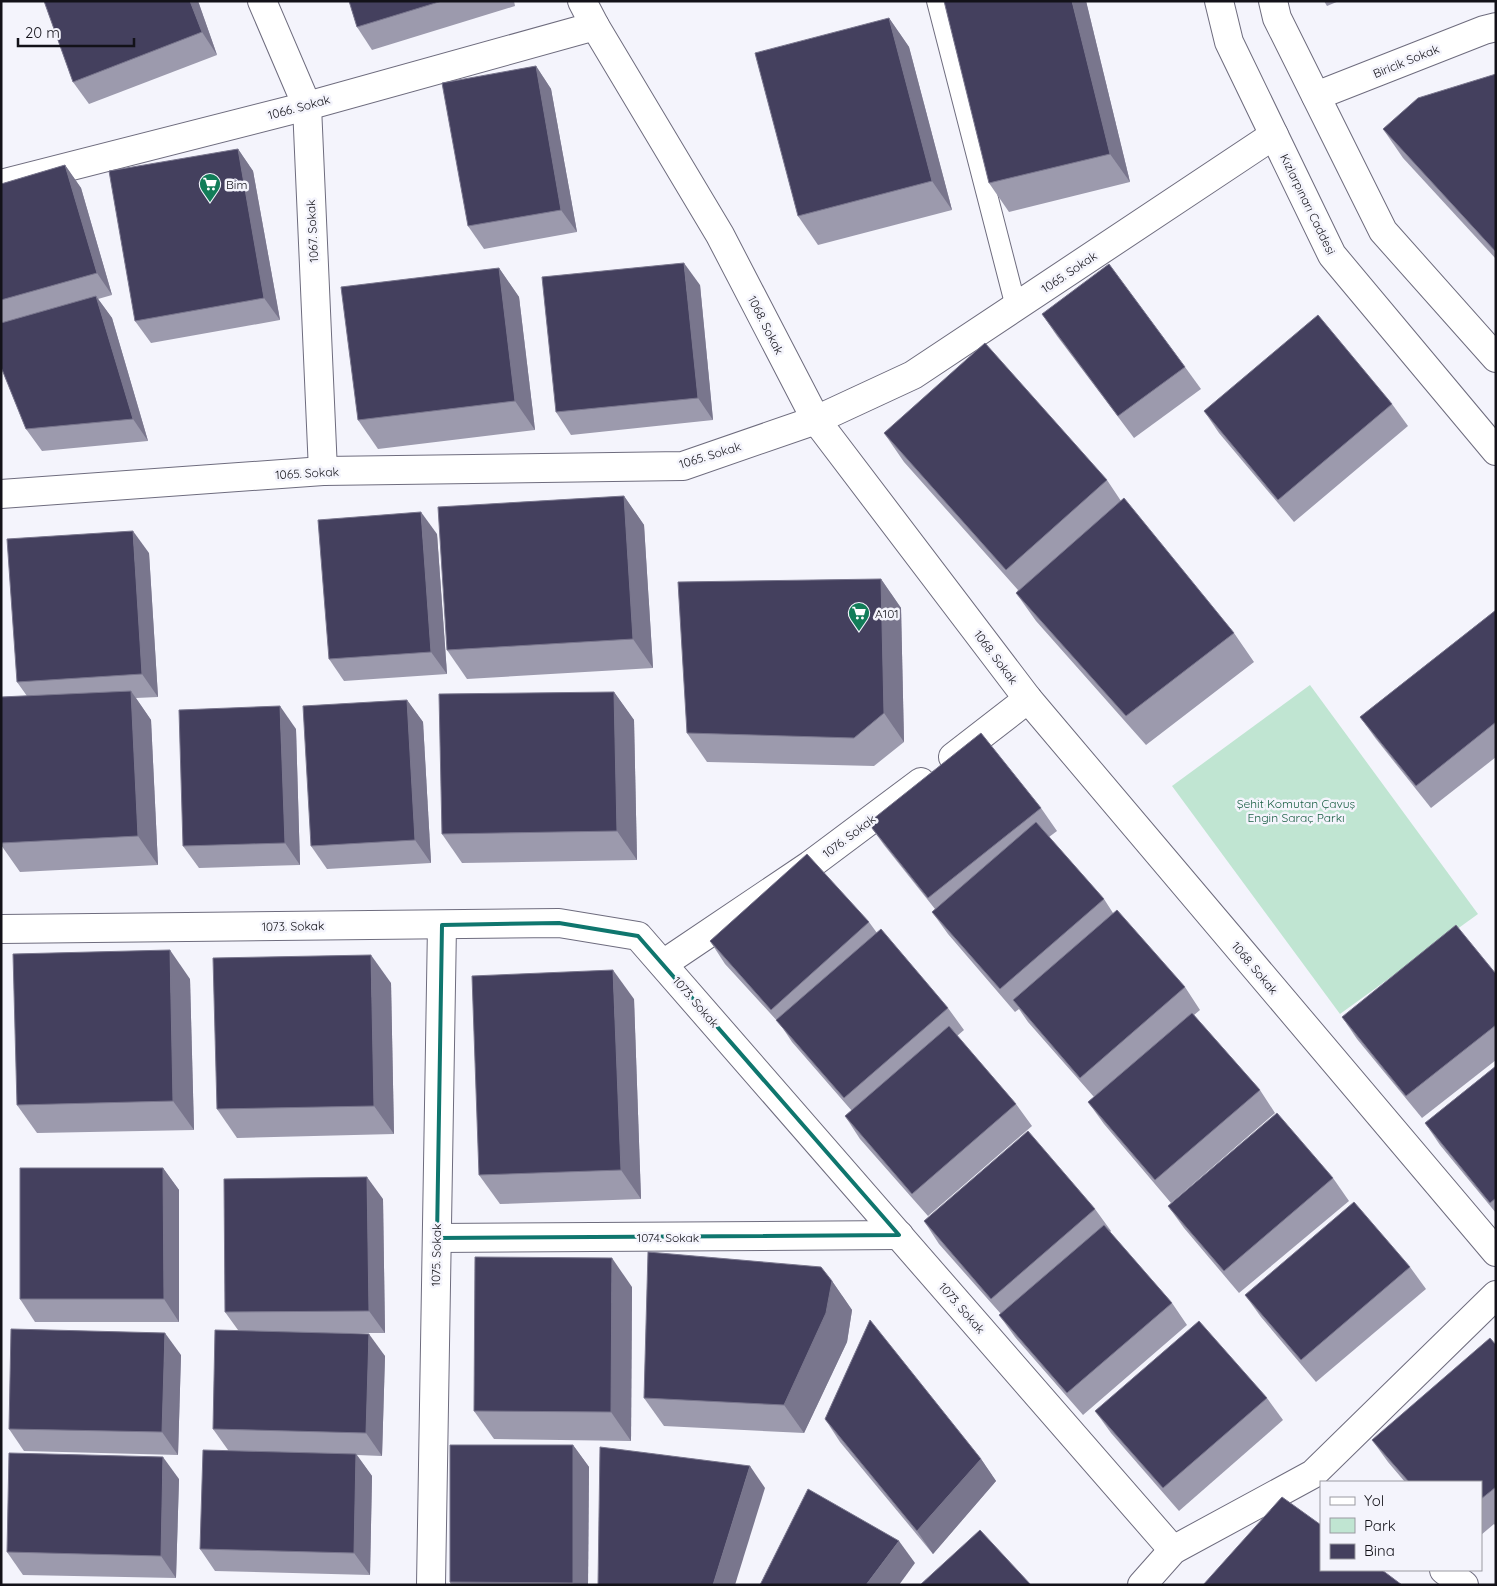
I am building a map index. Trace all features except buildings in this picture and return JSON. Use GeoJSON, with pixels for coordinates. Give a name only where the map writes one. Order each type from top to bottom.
{"type":"FeatureCollection","features":[{"type":"Feature","properties":{"kind":"street","name":"1067. Sokak"},"geometry":{"type":"LineString","coordinates":[[262,1],[307,106],[323,471]]}},
{"type":"Feature","properties":{"kind":"street","name":"1068. Sokak"},"geometry":{"type":"LineString","coordinates":[[582,1],[595,26],[720,235],[816,420],[1028,699],[1496,1252]]}},
{"type":"Feature","properties":{"kind":"street","name":"Kızlarpınarı Caddesi"},"geometry":{"type":"LineString","coordinates":[[1219,1],[1229,42],[1332,255],[1496,451]]}},
{"type":"Feature","properties":{"kind":"street"},"geometry":{"type":"LineString","coordinates":[[1273,1],[1277,18],[1383,231],[1496,358]]}},
{"type":"Feature","properties":{"kind":"street","name":"1066. Sokak"},"geometry":{"type":"LineString","coordinates":[[1,184],[307,106],[595,26]]}},
{"type":"Feature","properties":{"kind":"street","name":"Biricik Sokak"},"geometry":{"type":"LineString","coordinates":[[1316,96],[1496,27]]}},
{"type":"Feature","properties":{"kind":"street","name":"1065. Sokak"},"geometry":{"type":"LineString","coordinates":[[1,494],[323,471],[683,466],[816,420],[913,375],[1274,135]]}},
{"type":"Feature","properties":{"kind":"street","name":"1076. Sokak"},"geometry":{"type":"LineString","coordinates":[[663,964],[810,866],[1028,699]]}},
{"type":"Feature","properties":{"kind":"street","name":"1073. Sokak"},"geometry":{"type":"LineString","coordinates":[[1,929],[559,923],[638,936],[1173,1550]]}},
{"type":"Feature","properties":{"kind":"street","name":"1075. Sokak"},"geometry":{"type":"LineString","coordinates":[[431,1585],[442,925]]}},
{"type":"Feature","properties":{"kind":"street","name":"1074. Sokak"},"geometry":{"type":"LineString","coordinates":[[437,1238],[899,1235]]}},
{"type":"Feature","properties":{"kind":"street"},"geometry":{"type":"LineString","coordinates":[[1142,1585],[1173,1550],[1318,1478],[1496,1295]]}},
{"type":"Feature","properties":{"kind":"street"},"geometry":{"type":"LineString","coordinates":[[1445,1571],[1464,1585]]}},
{"type":"Feature","properties":{"kind":"lane"},"geometry":{"type":"LineString","coordinates":[[937,1],[1016,307]]}},
{"type":"Feature","properties":{"kind":"highlighted area"},"geometry":{"type":"Polygon","coordinates":[[[559,923],[638,936],[899,1235],[437,1238],[442,925],[559,923]]]}},
{"type":"Feature","properties":{"kind":"green space","name":"Şehit Komutan Çavuş Engin Saraç Parkı"},"geometry":{"type":"Polygon","coordinates":[[[1310,685],[1478,914],[1340,1014],[1172,786],[1310,685]]]}},
{"type":"Feature","properties":{"kind":"place","name":"Bim"},"geometry":{"type":"Point","coordinates":[210,203]}},
{"type":"Feature","properties":{"kind":"place","name":"A101"},"geometry":{"type":"Point","coordinates":[859,632]}}]}
